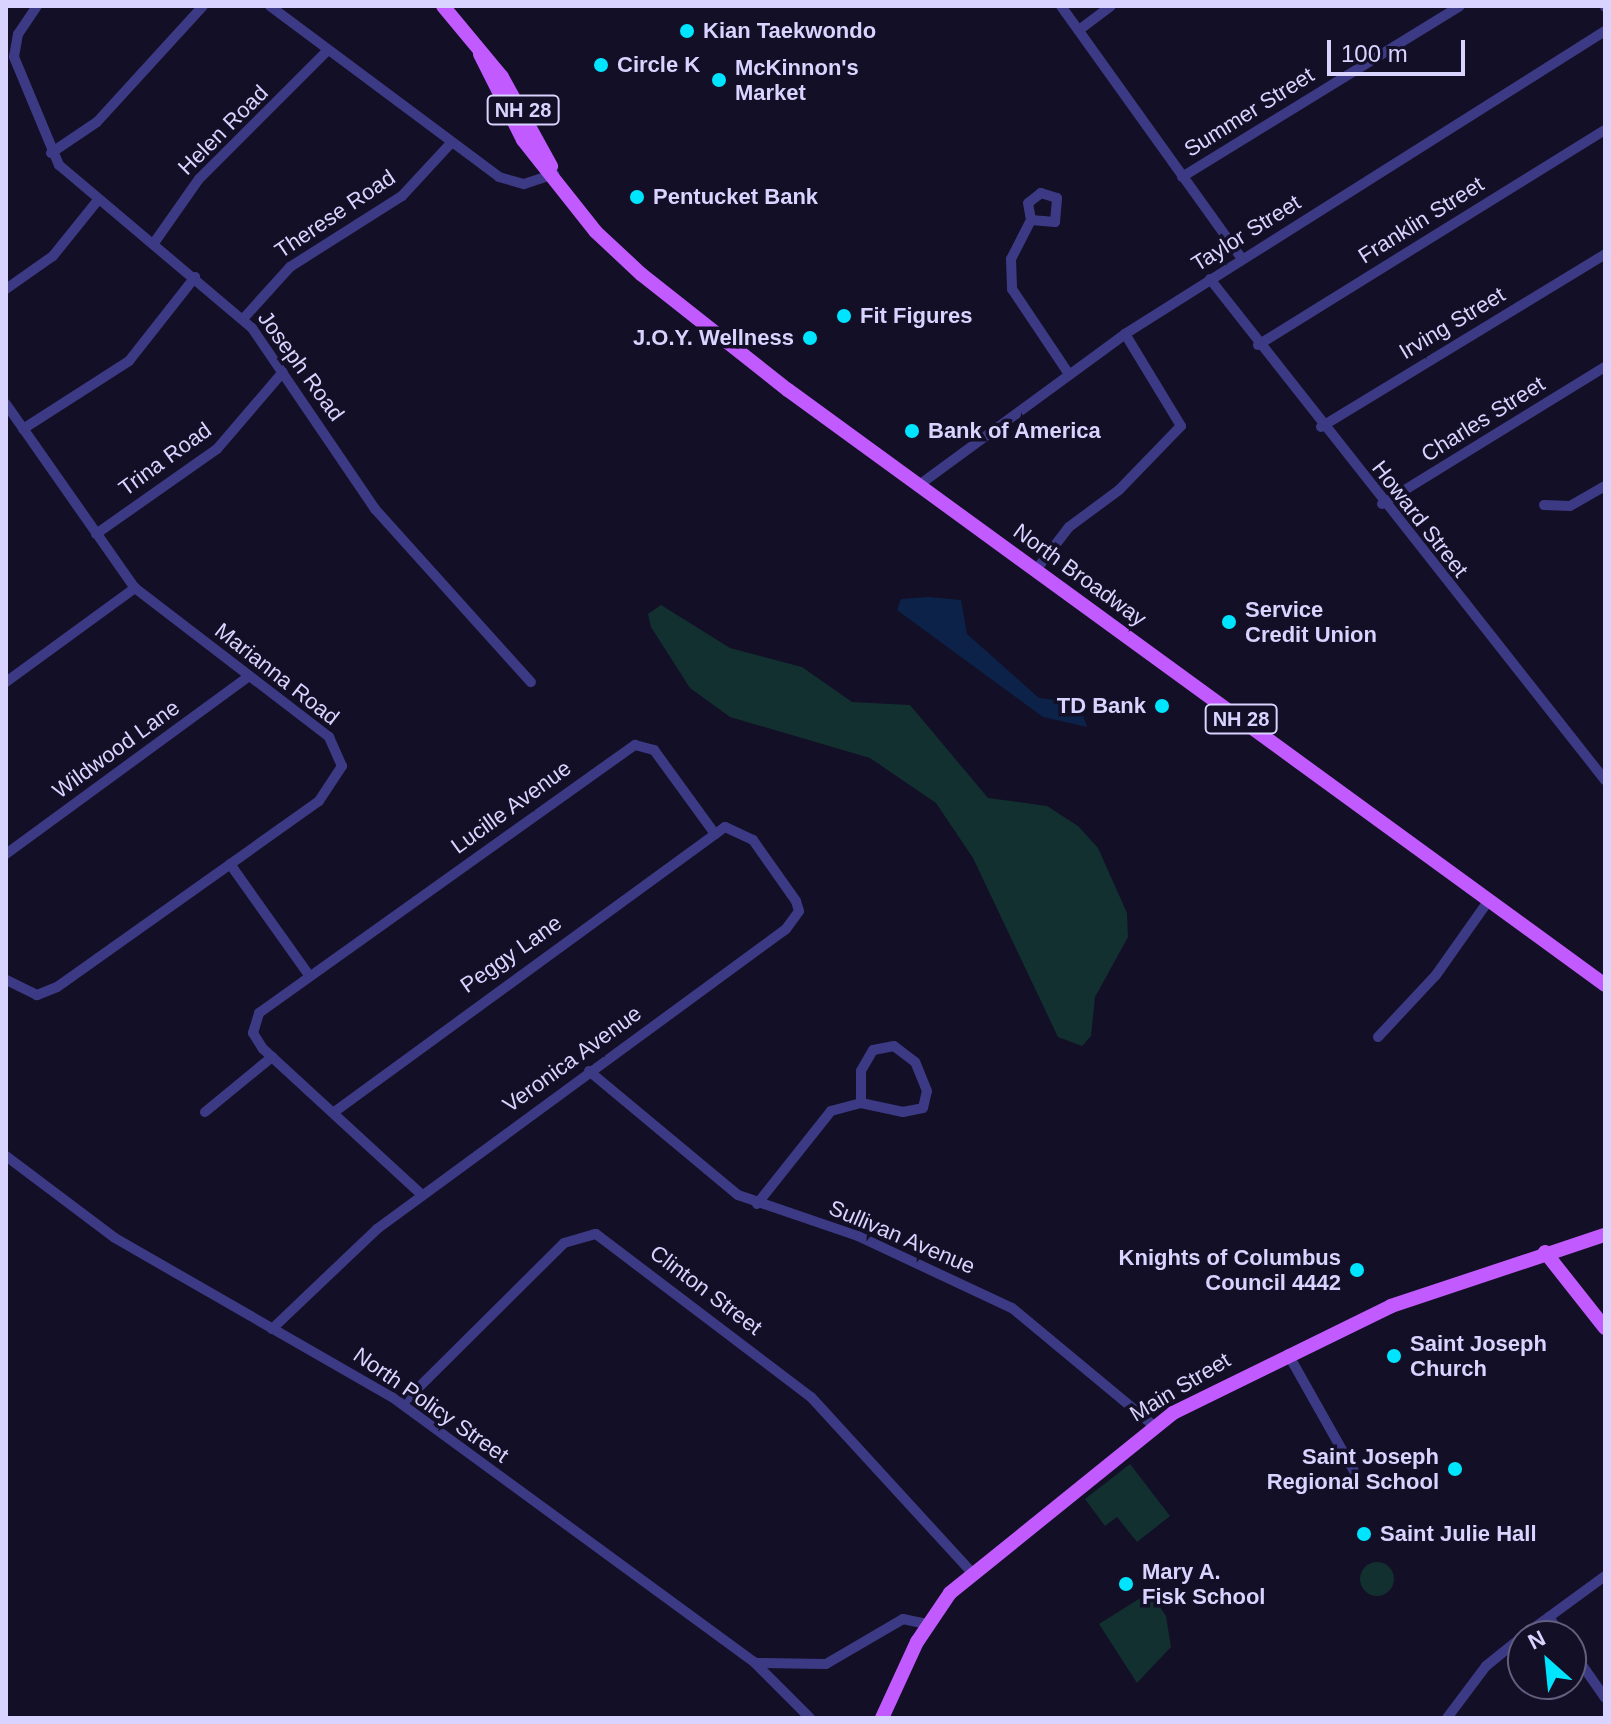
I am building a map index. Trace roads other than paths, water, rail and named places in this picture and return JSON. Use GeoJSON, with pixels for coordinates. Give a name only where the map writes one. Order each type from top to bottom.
{"type":"FeatureCollection","features":[{"type":"Feature","properties":{"kind":"main road","name":"North Broadway"},"geometry":{"type":"LineString","coordinates":[[443,6],[480,54],[523,140],[554,174],[596,232],[641,274],[919,485],[1605,985]]}},
{"type":"Feature","properties":{"kind":"main road","name":"Main Street"},"geometry":{"type":"LineString","coordinates":[[882,1718],[926,1624],[972,1573],[1154,1426],[1288,1354],[1424,1292],[1605,1235]]}},
{"type":"Feature","properties":{"kind":"main road"},"geometry":{"type":"LineString","coordinates":[[1545,1252],[1605,1328]]}},
{"type":"Feature","properties":{"kind":"street","name":"Joseph Road"},"geometry":{"type":"LineString","coordinates":[[37,6],[13,50],[51,153],[98,200],[243,319],[283,372],[375,509],[531,682]]}},
{"type":"Feature","properties":{"kind":"street"},"geometry":{"type":"LineString","coordinates":[[51,153],[97,122],[203,6]]}},
{"type":"Feature","properties":{"kind":"street"},"geometry":{"type":"LineString","coordinates":[[270,6],[451,143],[511,183],[554,174]]}},
{"type":"Feature","properties":{"kind":"street"},"geometry":{"type":"LineString","coordinates":[[1061,6],[1242,259]]}},
{"type":"Feature","properties":{"kind":"street"},"geometry":{"type":"LineString","coordinates":[[1079,30],[1111,6]]}},
{"type":"Feature","properties":{"kind":"street","name":"Summer Street"},"geometry":{"type":"LineString","coordinates":[[1182,177],[1460,6]]}},
{"type":"Feature","properties":{"kind":"street","name":"Taylor Street"},"geometry":{"type":"LineString","coordinates":[[919,485],[1125,334],[1605,31]]}},
{"type":"Feature","properties":{"kind":"street","name":"Helen Road"},"geometry":{"type":"LineString","coordinates":[[154,243],[199,179],[327,51]]}},
{"type":"Feature","properties":{"kind":"street","name":"Franklin Street"},"geometry":{"type":"LineString","coordinates":[[1258,345],[1605,130]]}},
{"type":"Feature","properties":{"kind":"street","name":"Therese Road"},"geometry":{"type":"LineString","coordinates":[[243,319],[290,267],[402,196],[451,143]]}},
{"type":"Feature","properties":{"kind":"street"},"geometry":{"type":"LineString","coordinates":[[6,289],[53,256],[98,200]]}},
{"type":"Feature","properties":{"kind":"street"},"geometry":{"type":"LineString","coordinates":[[1031,220],[1014,249],[1012,289],[1069,374]]}},
{"type":"Feature","properties":{"kind":"street","name":"Irving Street"},"geometry":{"type":"LineString","coordinates":[[1321,427],[1605,254]]}},
{"type":"Feature","properties":{"kind":"street"},"geometry":{"type":"LineString","coordinates":[[23,429],[129,361],[195,277]]}},
{"type":"Feature","properties":{"kind":"street","name":"Howard Street"},"geometry":{"type":"LineString","coordinates":[[1210,279],[1321,427],[1605,780]]}},
{"type":"Feature","properties":{"kind":"street"},"geometry":{"type":"LineString","coordinates":[[1036,570],[1069,527],[1119,490],[1181,426],[1125,334]]}},
{"type":"Feature","properties":{"kind":"street","name":"Charles Street"},"geometry":{"type":"LineString","coordinates":[[1382,504],[1605,367]]}},
{"type":"Feature","properties":{"kind":"street","name":"Trina Road"},"geometry":{"type":"LineString","coordinates":[[96,534],[217,449],[283,372]]}},
{"type":"Feature","properties":{"kind":"street","name":"Marianna Road"},"geometry":{"type":"LineString","coordinates":[[6,404],[135,588],[329,737],[342,766],[327,794],[57,987],[37,995],[6,980]]}},
{"type":"Feature","properties":{"kind":"street"},"geometry":{"type":"LineString","coordinates":[[1544,505],[1570,506],[1605,486]]}},
{"type":"Feature","properties":{"kind":"street"},"geometry":{"type":"LineString","coordinates":[[6,682],[135,588]]}},
{"type":"Feature","properties":{"kind":"street","name":"Wildwood Lane"},"geometry":{"type":"LineString","coordinates":[[6,854],[249,676]]}},
{"type":"Feature","properties":{"kind":"street","name":"Lucille Avenue"},"geometry":{"type":"LineString","coordinates":[[422,1195],[272,1057],[253,1033],[255,1019],[309,975],[635,745],[654,750],[715,834]]}},
{"type":"Feature","properties":{"kind":"street","name":"Veronica Avenue"},"geometry":{"type":"LineString","coordinates":[[272,1329],[358,1244],[795,922],[796,901],[753,840],[736,827],[715,834]]}},
{"type":"Feature","properties":{"kind":"street","name":"Peggy Lane"},"geometry":{"type":"LineString","coordinates":[[334,1112],[715,834]]}},
{"type":"Feature","properties":{"kind":"street"},"geometry":{"type":"LineString","coordinates":[[230,864],[309,975]]}},
{"type":"Feature","properties":{"kind":"street"},"geometry":{"type":"LineString","coordinates":[[1378,1037],[1436,975],[1489,900]]}},
{"type":"Feature","properties":{"kind":"street"},"geometry":{"type":"LineString","coordinates":[[757,1204],[820,1119],[861,1103],[903,1112],[923,1108],[927,1091],[915,1062],[894,1046],[873,1050],[861,1071],[861,1103]]}},
{"type":"Feature","properties":{"kind":"street"},"geometry":{"type":"LineString","coordinates":[[205,1112],[272,1057]]}},
{"type":"Feature","properties":{"kind":"street","name":"Sullivan Avenue"},"geometry":{"type":"LineString","coordinates":[[589,1071],[637,1117],[757,1204],[858,1236],[1012,1308],[1154,1426]]}},
{"type":"Feature","properties":{"kind":"street","name":"North Policy Street"},"geometry":{"type":"LineString","coordinates":[[6,1156],[115,1238],[402,1404],[754,1662],[806,1717]]}},
{"type":"Feature","properties":{"kind":"street","name":"Clinton Street"},"geometry":{"type":"LineString","coordinates":[[402,1404],[564,1243],[596,1234],[811,1397],[972,1573]]}},
{"type":"Feature","properties":{"kind":"street"},"geometry":{"type":"LineString","coordinates":[[1288,1354],[1355,1473]]}},
{"type":"Feature","properties":{"kind":"street"},"geometry":{"type":"LineString","coordinates":[[1545,1620],[1605,1576]]}},
{"type":"Feature","properties":{"kind":"street"},"geometry":{"type":"LineString","coordinates":[[754,1662],[826,1664],[903,1619],[926,1624]]}},
{"type":"Feature","properties":{"kind":"street"},"geometry":{"type":"LineString","coordinates":[[1447,1718],[1486,1666],[1507,1649]]}},
{"type":"Feature","properties":{"kind":"street"},"geometry":{"type":"LineString","coordinates":[[1587,1672],[1605,1698]]}},
{"type":"Feature","properties":{"kind":"water"},"geometry":{"type":"Polygon","coordinates":[[[929,597],[961,600],[967,634],[1039,698],[1079,703],[1087,727],[1043,717],[897,610],[901,599],[929,597]]]}},
{"type":"Feature","properties":{"kind":"place","name":"Kian Taekwondo"},"geometry":{"type":"Point","coordinates":[687,31]}},
{"type":"Feature","properties":{"kind":"place","name":"Circle K"},"geometry":{"type":"Point","coordinates":[601,65]}},
{"type":"Feature","properties":{"kind":"place","name":"McKinnon's Market"},"geometry":{"type":"Point","coordinates":[719,80]}},
{"type":"Feature","properties":{"kind":"place","name":"Pentucket Bank"},"geometry":{"type":"Point","coordinates":[637,197]}},
{"type":"Feature","properties":{"kind":"place","name":"Fit Figures"},"geometry":{"type":"Point","coordinates":[844,316]}},
{"type":"Feature","properties":{"kind":"place","name":"J.O.Y. Wellness"},"geometry":{"type":"Point","coordinates":[810,338]}},
{"type":"Feature","properties":{"kind":"place","name":"Bank of America"},"geometry":{"type":"Point","coordinates":[912,431]}},
{"type":"Feature","properties":{"kind":"place","name":"Service Credit Union"},"geometry":{"type":"Point","coordinates":[1229,622]}},
{"type":"Feature","properties":{"kind":"place","name":"TD Bank"},"geometry":{"type":"Point","coordinates":[1162,706]}},
{"type":"Feature","properties":{"kind":"place","name":"Knights of Columbus Council 4442"},"geometry":{"type":"Point","coordinates":[1357,1270]}},
{"type":"Feature","properties":{"kind":"place","name":"Saint Joseph Church"},"geometry":{"type":"Point","coordinates":[1394,1356]}},
{"type":"Feature","properties":{"kind":"place","name":"Saint Joseph Regional School"},"geometry":{"type":"Point","coordinates":[1455,1469]}},
{"type":"Feature","properties":{"kind":"place","name":"Saint Julie Hall"},"geometry":{"type":"Point","coordinates":[1364,1534]}},
{"type":"Feature","properties":{"kind":"place","name":"Mary A. Fisk School"},"geometry":{"type":"Point","coordinates":[1126,1584]}}]}
